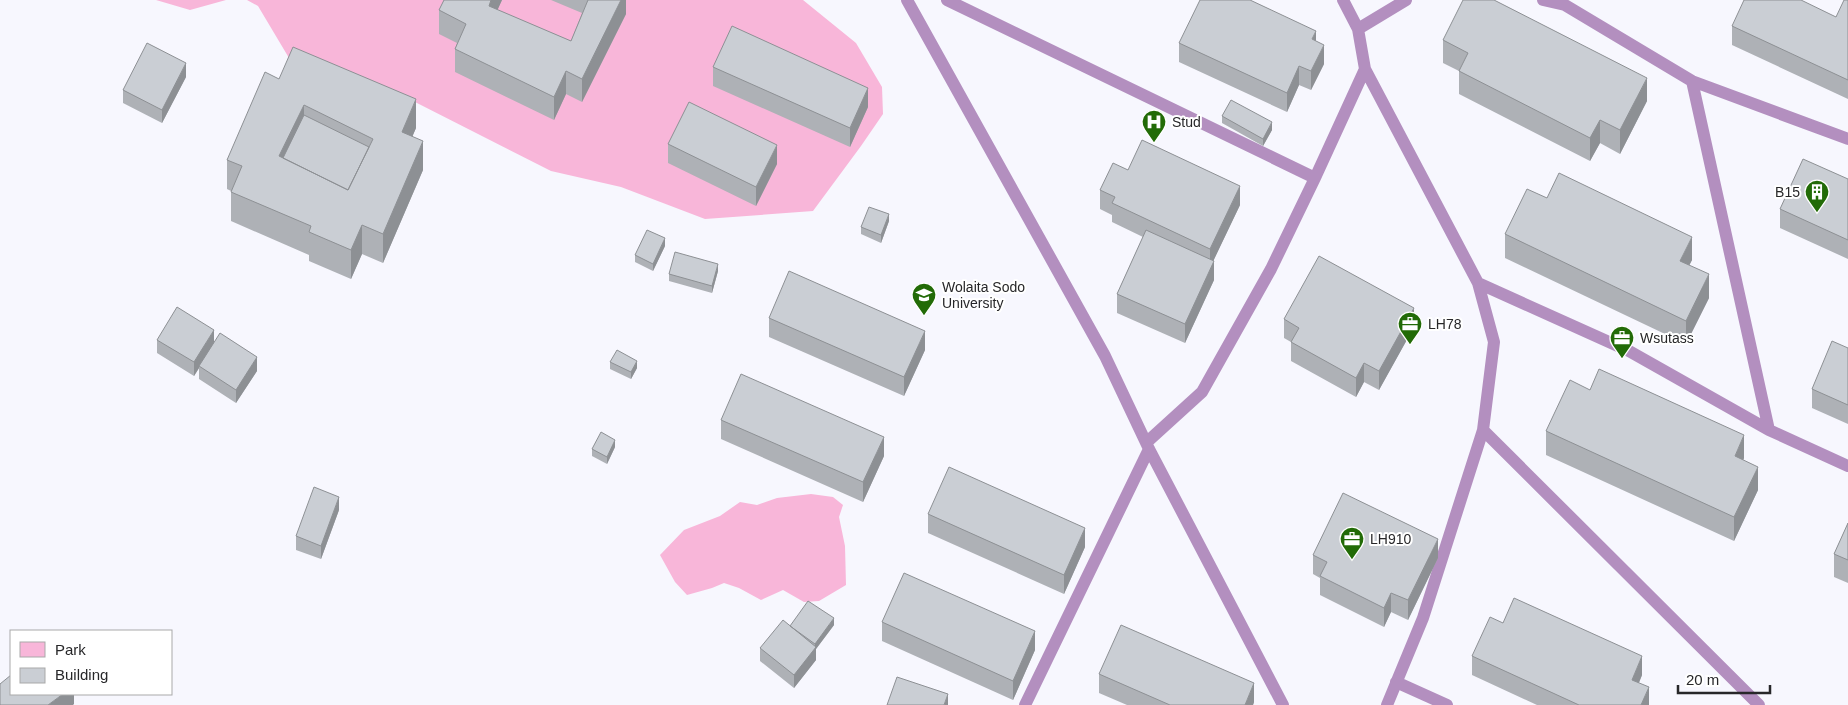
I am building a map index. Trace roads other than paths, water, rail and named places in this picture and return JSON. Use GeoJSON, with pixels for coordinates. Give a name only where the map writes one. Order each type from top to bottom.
{"type":"FeatureCollection","features":[{"type":"Feature","properties":{"kind":"lane"},"geometry":{"type":"LineString","coordinates":[[907,0],[1105,356],[1148,446],[1283,705]]}},
{"type":"Feature","properties":{"kind":"lane"},"geometry":{"type":"LineString","coordinates":[[947,0],[1315,178]]}},
{"type":"Feature","properties":{"kind":"lane"},"geometry":{"type":"LineString","coordinates":[[1343,0],[1358,29],[1365,69],[1478,283],[1494,342],[1483,430],[1423,618],[1387,705]]}},
{"type":"Feature","properties":{"kind":"lane"},"geometry":{"type":"LineString","coordinates":[[1358,29],[1406,0]]}},
{"type":"Feature","properties":{"kind":"lane"},"geometry":{"type":"LineString","coordinates":[[1543,0],[1566,2],[1692,81],[1848,139]]}},
{"type":"Feature","properties":{"kind":"lane"},"geometry":{"type":"LineString","coordinates":[[1025,705],[1148,446],[1202,392],[1271,269],[1365,69]]}},
{"type":"Feature","properties":{"kind":"lane"},"geometry":{"type":"LineString","coordinates":[[1692,81],[1769,430]]}},
{"type":"Feature","properties":{"kind":"lane"},"geometry":{"type":"LineString","coordinates":[[1478,283],[1629,351],[1769,430],[1848,466]]}},
{"type":"Feature","properties":{"kind":"lane"},"geometry":{"type":"LineString","coordinates":[[1483,430],[1759,705]]}},
{"type":"Feature","properties":{"kind":"lane"},"geometry":{"type":"LineString","coordinates":[[1396,682],[1447,705]]}},
{"type":"Feature","properties":{"kind":"place","name":"Stud"},"geometry":{"type":"Point","coordinates":[1154,143]}},
{"type":"Feature","properties":{"kind":"place","name":"B15"},"geometry":{"type":"Point","coordinates":[1817,213]}},
{"type":"Feature","properties":{"kind":"place","name":"Wolaita Sodo University"},"geometry":{"type":"Point","coordinates":[924,316]}},
{"type":"Feature","properties":{"kind":"place","name":"LH78"},"geometry":{"type":"Point","coordinates":[1410,345]}},
{"type":"Feature","properties":{"kind":"place","name":"Wsutass"},"geometry":{"type":"Point","coordinates":[1622,359]}},
{"type":"Feature","properties":{"kind":"place","name":"LH910"},"geometry":{"type":"Point","coordinates":[1352,560]}}]}
